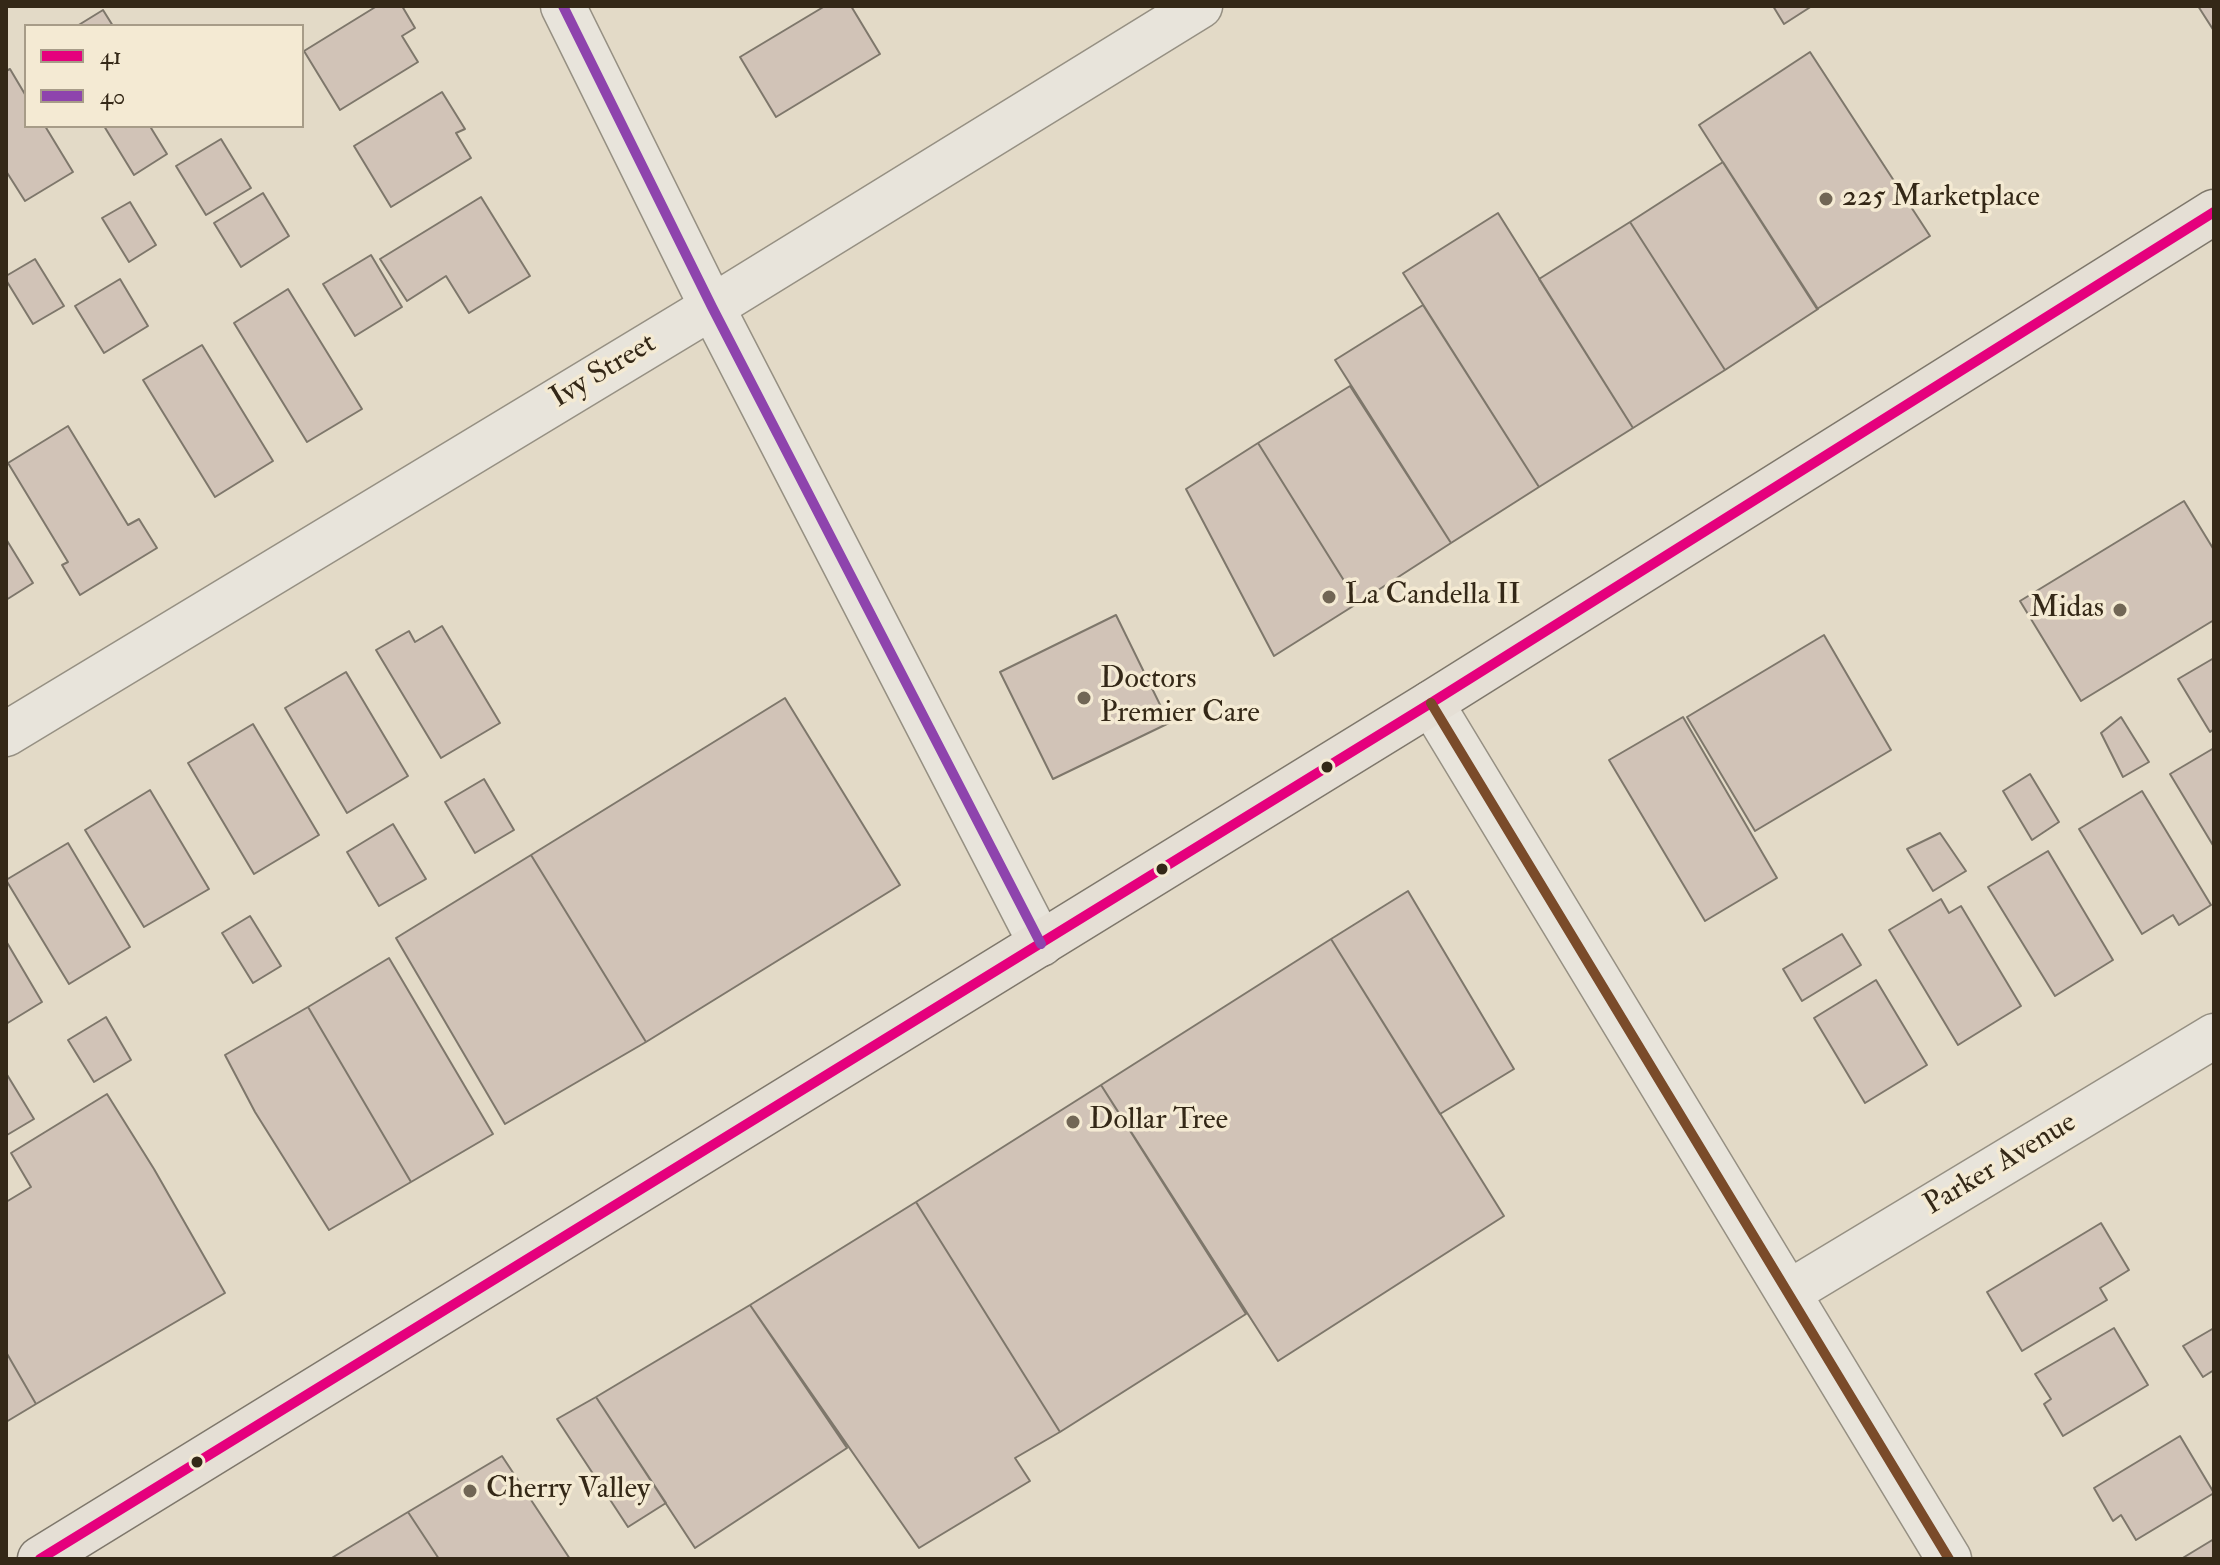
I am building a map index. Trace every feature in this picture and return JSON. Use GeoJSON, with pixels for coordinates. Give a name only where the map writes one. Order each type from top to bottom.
{"type":"FeatureCollection","features":[{"type":"Feature","properties":{"kind":"main road"},"geometry":{"type":"LineString","coordinates":[[40,1559],[1431,703],[2214,212]]}},
{"type":"Feature","properties":{"kind":"street"},"geometry":{"type":"LineString","coordinates":[[563,6],[712,307],[1041,944]]}},
{"type":"Feature","properties":{"kind":"street","name":"Ivy Street"},"geometry":{"type":"LineString","coordinates":[[6,734],[712,307],[1200,6]]}},
{"type":"Feature","properties":{"kind":"street"},"geometry":{"type":"LineString","coordinates":[[1431,703],[1949,1559]]}},
{"type":"Feature","properties":{"kind":"street","name":"Parker Avenue"},"geometry":{"type":"LineString","coordinates":[[1788,1293],[2214,1036]]}},
{"type":"Feature","properties":{"kind":"building"},"geometry":{"type":"Polygon","coordinates":[[[377,6],[402,6],[415,28],[402,36],[418,62],[340,110],[304,51],[377,6]]]}},
{"type":"Feature","properties":{"kind":"building"},"geometry":{"type":"Polygon","coordinates":[[[825,6],[851,6],[880,54],[776,117],[740,57],[825,6]]]}},
{"type":"Feature","properties":{"kind":"building"},"geometry":{"type":"Polygon","coordinates":[[[1773,6],[1812,6],[1784,24],[1773,6]]]}},
{"type":"Feature","properties":{"kind":"building"},"geometry":{"type":"Polygon","coordinates":[[[2198,6],[2214,6],[2214,31],[2198,6]]]}},
{"type":"Feature","properties":{"kind":"building"},"geometry":{"type":"Polygon","coordinates":[[[103,10],[112,24],[80,24],[103,10]]]}},
{"type":"Feature","properties":{"kind":"building","name":"225 Marketplace"},"geometry":{"type":"Polygon","coordinates":[[[1810,52],[1930,236],[1817,309],[1699,125],[1810,52]]]}},
{"type":"Feature","properties":{"kind":"building"},"geometry":{"type":"Polygon","coordinates":[[[10,69],[24,93],[24,128],[46,128],[73,172],[25,201],[6,171],[6,71],[10,69]]]}},
{"type":"Feature","properties":{"kind":"building"},"geometry":{"type":"Polygon","coordinates":[[[442,92],[465,129],[456,133],[471,158],[391,207],[354,146],[442,92]]]}},
{"type":"Feature","properties":{"kind":"building"},"geometry":{"type":"Polygon","coordinates":[[[105,128],[151,128],[167,154],[134,175],[105,128]]]}},
{"type":"Feature","properties":{"kind":"building"},"geometry":{"type":"Polygon","coordinates":[[[221,139],[251,188],[206,215],[176,166],[221,139]]]}},
{"type":"Feature","properties":{"kind":"building"},"geometry":{"type":"Polygon","coordinates":[[[1723,162],[1818,309],[1725,370],[1630,222],[1723,162]]]}},
{"type":"Feature","properties":{"kind":"building"},"geometry":{"type":"Polygon","coordinates":[[[263,193],[289,236],[241,267],[214,223],[263,193]]]}},
{"type":"Feature","properties":{"kind":"building"},"geometry":{"type":"Polygon","coordinates":[[[481,197],[530,276],[469,313],[446,276],[407,301],[380,259],[481,197]]]}},
{"type":"Feature","properties":{"kind":"building"},"geometry":{"type":"Polygon","coordinates":[[[130,202],[156,245],[129,262],[102,218],[130,202]]]}},
{"type":"Feature","properties":{"kind":"building"},"geometry":{"type":"Polygon","coordinates":[[[1498,213],[1633,428],[1539,487],[1403,273],[1498,213]]]}},
{"type":"Feature","properties":{"kind":"building"},"geometry":{"type":"Polygon","coordinates":[[[1630,222],[1725,370],[1633,428],[1539,279],[1630,222]]]}},
{"type":"Feature","properties":{"kind":"building"},"geometry":{"type":"Polygon","coordinates":[[[371,255],[402,307],[355,336],[323,284],[371,255]]]}},
{"type":"Feature","properties":{"kind":"building"},"geometry":{"type":"Polygon","coordinates":[[[35,259],[64,306],[33,324],[6,276],[35,259]]]}},
{"type":"Feature","properties":{"kind":"building"},"geometry":{"type":"Polygon","coordinates":[[[120,279],[148,326],[104,353],[75,306],[120,279]]]}},
{"type":"Feature","properties":{"kind":"building"},"geometry":{"type":"Polygon","coordinates":[[[288,289],[362,409],[307,442],[234,323],[288,289]]]}},
{"type":"Feature","properties":{"kind":"building"},"geometry":{"type":"Polygon","coordinates":[[[1423,305],[1539,487],[1451,543],[1335,360],[1423,305]]]}},
{"type":"Feature","properties":{"kind":"building"},"geometry":{"type":"Polygon","coordinates":[[[202,345],[273,461],[215,497],[143,380],[202,345]]]}},
{"type":"Feature","properties":{"kind":"building"},"geometry":{"type":"Polygon","coordinates":[[[1350,386],[1451,543],[1358,603],[1258,443],[1350,386]]]}},
{"type":"Feature","properties":{"kind":"building"},"geometry":{"type":"Polygon","coordinates":[[[68,426],[128,525],[139,519],[157,548],[80,595],[62,565],[68,562],[8,463],[68,426]]]}},
{"type":"Feature","properties":{"kind":"building"},"geometry":{"type":"Polygon","coordinates":[[[1258,443],[1358,603],[1274,656],[1186,489],[1258,443]]]}},
{"type":"Feature","properties":{"kind":"building","name":"Midas"},"geometry":{"type":"Polygon","coordinates":[[[2184,501],[2214,550],[2214,620],[2081,701],[2020,601],[2184,501]]]}},
{"type":"Feature","properties":{"kind":"building"},"geometry":{"type":"Polygon","coordinates":[[[6,539],[33,583],[6,600],[6,539]]]}},
{"type":"Feature","properties":{"kind":"building","name":"Doctors Premier Care"},"geometry":{"type":"Polygon","coordinates":[[[1116,615],[1169,723],[1053,779],[1000,672],[1116,615]]]}},
{"type":"Feature","properties":{"kind":"building"},"geometry":{"type":"Polygon","coordinates":[[[442,626],[500,723],[441,758],[376,650],[409,631],[415,642],[442,626]]]}},
{"type":"Feature","properties":{"kind":"building"},"geometry":{"type":"Polygon","coordinates":[[[1824,635],[1891,750],[1755,831],[1687,717],[1824,635]]]}},
{"type":"Feature","properties":{"kind":"building"},"geometry":{"type":"Polygon","coordinates":[[[2214,658],[2214,729],[2210,732],[2178,679],[2214,658]]]}},
{"type":"Feature","properties":{"kind":"building"},"geometry":{"type":"Polygon","coordinates":[[[346,672],[408,776],[347,813],[285,708],[346,672]]]}},
{"type":"Feature","properties":{"kind":"building"},"geometry":{"type":"Polygon","coordinates":[[[785,698],[900,885],[646,1042],[531,855],[785,698]]]}},
{"type":"Feature","properties":{"kind":"building"},"geometry":{"type":"Polygon","coordinates":[[[1683,717],[1777,878],[1705,921],[1609,760],[1683,717]]]}},
{"type":"Feature","properties":{"kind":"building"},"geometry":{"type":"Polygon","coordinates":[[[2121,717],[2149,762],[2123,777],[2101,733],[2121,717]]]}},
{"type":"Feature","properties":{"kind":"building"},"geometry":{"type":"Polygon","coordinates":[[[253,724],[319,835],[254,874],[188,763],[253,724]]]}},
{"type":"Feature","properties":{"kind":"building"},"geometry":{"type":"Polygon","coordinates":[[[2214,748],[2214,847],[2170,774],[2214,748]]]}},
{"type":"Feature","properties":{"kind":"building"},"geometry":{"type":"Polygon","coordinates":[[[2030,774],[2059,822],[2032,840],[2003,791],[2030,774]]]}},
{"type":"Feature","properties":{"kind":"building"},"geometry":{"type":"Polygon","coordinates":[[[484,779],[514,830],[475,853],[445,802],[484,779]]]}},
{"type":"Feature","properties":{"kind":"building"},"geometry":{"type":"Polygon","coordinates":[[[150,790],[209,889],[144,927],[85,830],[150,790]]]}},
{"type":"Feature","properties":{"kind":"building"},"geometry":{"type":"Polygon","coordinates":[[[2142,791],[2211,905],[2179,925],[2173,915],[2142,934],[2079,829],[2142,791]]]}},
{"type":"Feature","properties":{"kind":"building"},"geometry":{"type":"Polygon","coordinates":[[[393,824],[426,879],[379,906],[347,852],[393,824]]]}},
{"type":"Feature","properties":{"kind":"building"},"geometry":{"type":"Polygon","coordinates":[[[1940,833],[1966,871],[1933,891],[1907,849],[1940,833]]]}},
{"type":"Feature","properties":{"kind":"building"},"geometry":{"type":"Polygon","coordinates":[[[68,843],[130,947],[69,984],[6,880],[68,843]]]}},
{"type":"Feature","properties":{"kind":"building"},"geometry":{"type":"Polygon","coordinates":[[[2048,851],[2113,960],[2055,996],[1988,887],[2048,851]]]}},
{"type":"Feature","properties":{"kind":"building"},"geometry":{"type":"Polygon","coordinates":[[[531,855],[646,1042],[505,1124],[396,938],[531,855]]]}},
{"type":"Feature","properties":{"kind":"building"},"geometry":{"type":"Polygon","coordinates":[[[1408,891],[1514,1069],[1440,1114],[1331,939],[1408,891]]]}},
{"type":"Feature","properties":{"kind":"building"},"geometry":{"type":"Polygon","coordinates":[[[1941,899],[1949,913],[1961,906],[2021,1006],[1958,1045],[1889,930],[1941,899]]]}},
{"type":"Feature","properties":{"kind":"building"},"geometry":{"type":"Polygon","coordinates":[[[250,916],[281,966],[253,983],[222,933],[250,916]]]}},
{"type":"Feature","properties":{"kind":"building"},"geometry":{"type":"Polygon","coordinates":[[[1842,934],[1861,965],[1802,1001],[1783,969],[1842,934]]]}},
{"type":"Feature","properties":{"kind":"building"},"geometry":{"type":"Polygon","coordinates":[[[1331,939],[1504,1216],[1278,1361],[1101,1085],[1331,939]]]}},
{"type":"Feature","properties":{"kind":"building"},"geometry":{"type":"Polygon","coordinates":[[[6,941],[42,1002],[6,1024],[6,941]]]}},
{"type":"Feature","properties":{"kind":"building"},"geometry":{"type":"Polygon","coordinates":[[[389,958],[493,1134],[411,1182],[308,1007],[389,958]]]}},
{"type":"Feature","properties":{"kind":"building"},"geometry":{"type":"Polygon","coordinates":[[[1876,980],[1927,1065],[1865,1103],[1814,1018],[1876,980]]]}},
{"type":"Feature","properties":{"kind":"building"},"geometry":{"type":"Polygon","coordinates":[[[308,1007],[411,1182],[329,1230],[255,1112],[225,1055],[308,1007]]]}},
{"type":"Feature","properties":{"kind":"building"},"geometry":{"type":"Polygon","coordinates":[[[106,1017],[131,1060],[94,1082],[68,1040],[106,1017]]]}},
{"type":"Feature","properties":{"kind":"building"},"geometry":{"type":"Polygon","coordinates":[[[6,1073],[34,1119],[7,1135],[6,1133],[6,1073]]]}},
{"type":"Feature","properties":{"kind":"building"},"geometry":{"type":"Polygon","coordinates":[[[1101,1085],[1246,1314],[1060,1432],[916,1202],[1101,1085]]]}},
{"type":"Feature","properties":{"kind":"building"},"geometry":{"type":"Polygon","coordinates":[[[107,1094],[225,1293],[36,1404],[6,1352],[6,1202],[31,1187],[11,1153],[107,1094]]]}},
{"type":"Feature","properties":{"kind":"building"},"geometry":{"type":"Polygon","coordinates":[[[916,1202],[1060,1432],[1015,1458],[1030,1481],[919,1548],[750,1305],[916,1202]]]}},
{"type":"Feature","properties":{"kind":"building"},"geometry":{"type":"Polygon","coordinates":[[[2101,1223],[2129,1270],[2100,1288],[2107,1300],[2022,1351],[1987,1292],[2101,1223]]]}},
{"type":"Feature","properties":{"kind":"building"},"geometry":{"type":"Polygon","coordinates":[[[750,1305],[847,1448],[695,1548],[596,1397],[750,1305]]]}},
{"type":"Feature","properties":{"kind":"building"},"geometry":{"type":"Polygon","coordinates":[[[2114,1328],[2148,1385],[2063,1436],[2044,1404],[2051,1399],[2035,1374],[2114,1328]]]}},
{"type":"Feature","properties":{"kind":"building"},"geometry":{"type":"Polygon","coordinates":[[[2214,1328],[2214,1370],[2203,1377],[2183,1346],[2214,1328]]]}},
{"type":"Feature","properties":{"kind":"building"},"geometry":{"type":"Polygon","coordinates":[[[6,1352],[36,1404],[6,1422],[6,1352]]]}},
{"type":"Feature","properties":{"kind":"building"},"geometry":{"type":"Polygon","coordinates":[[[596,1397],[666,1503],[628,1527],[557,1419],[596,1397]]]}},
{"type":"Feature","properties":{"kind":"building"},"geometry":{"type":"Polygon","coordinates":[[[2180,1436],[2214,1493],[2136,1540],[2121,1515],[2113,1521],[2094,1488],[2180,1436]]]}},
{"type":"Feature","properties":{"kind":"building"},"geometry":{"type":"Polygon","coordinates":[[[502,1456],[570,1559],[439,1559],[408,1512],[502,1456]]]}},
{"type":"Feature","properties":{"kind":"building"},"geometry":{"type":"Polygon","coordinates":[[[408,1512],[439,1559],[330,1559],[408,1512]]]}},
{"type":"Feature","properties":{"kind":"building"},"geometry":{"type":"Polygon","coordinates":[[[2214,1539],[2214,1559],[2181,1559],[2214,1539]]]}},
{"type":"Feature","properties":{"kind":"transit line","name":"40"},"geometry":{"type":"LineString","coordinates":[[563,6],[712,307],[1041,944]]}},
{"type":"Feature","properties":{"kind":"transit line","name":"41"},"geometry":{"type":"LineString","coordinates":[[40,1559],[1431,703],[2214,212]]}},
{"type":"Feature","properties":{"kind":"transit line"},"geometry":{"type":"LineString","coordinates":[[1431,703],[1949,1559]]}},
{"type":"Feature","properties":{"kind":"place","name":"225 Marketplace"},"geometry":{"type":"Point","coordinates":[1826,199]}},
{"type":"Feature","properties":{"kind":"place","name":"La Candella II"},"geometry":{"type":"Point","coordinates":[1329,597]}},
{"type":"Feature","properties":{"kind":"place","name":"Midas"},"geometry":{"type":"Point","coordinates":[2120,610]}},
{"type":"Feature","properties":{"kind":"place","name":"Doctors Premier Care"},"geometry":{"type":"Point","coordinates":[1084,698]}},
{"type":"Feature","properties":{"kind":"place","name":"Dollar Tree"},"geometry":{"type":"Point","coordinates":[1073,1122]}},
{"type":"Feature","properties":{"kind":"place","name":"Cherry Valley"},"geometry":{"type":"Point","coordinates":[470,1491]}}]}
